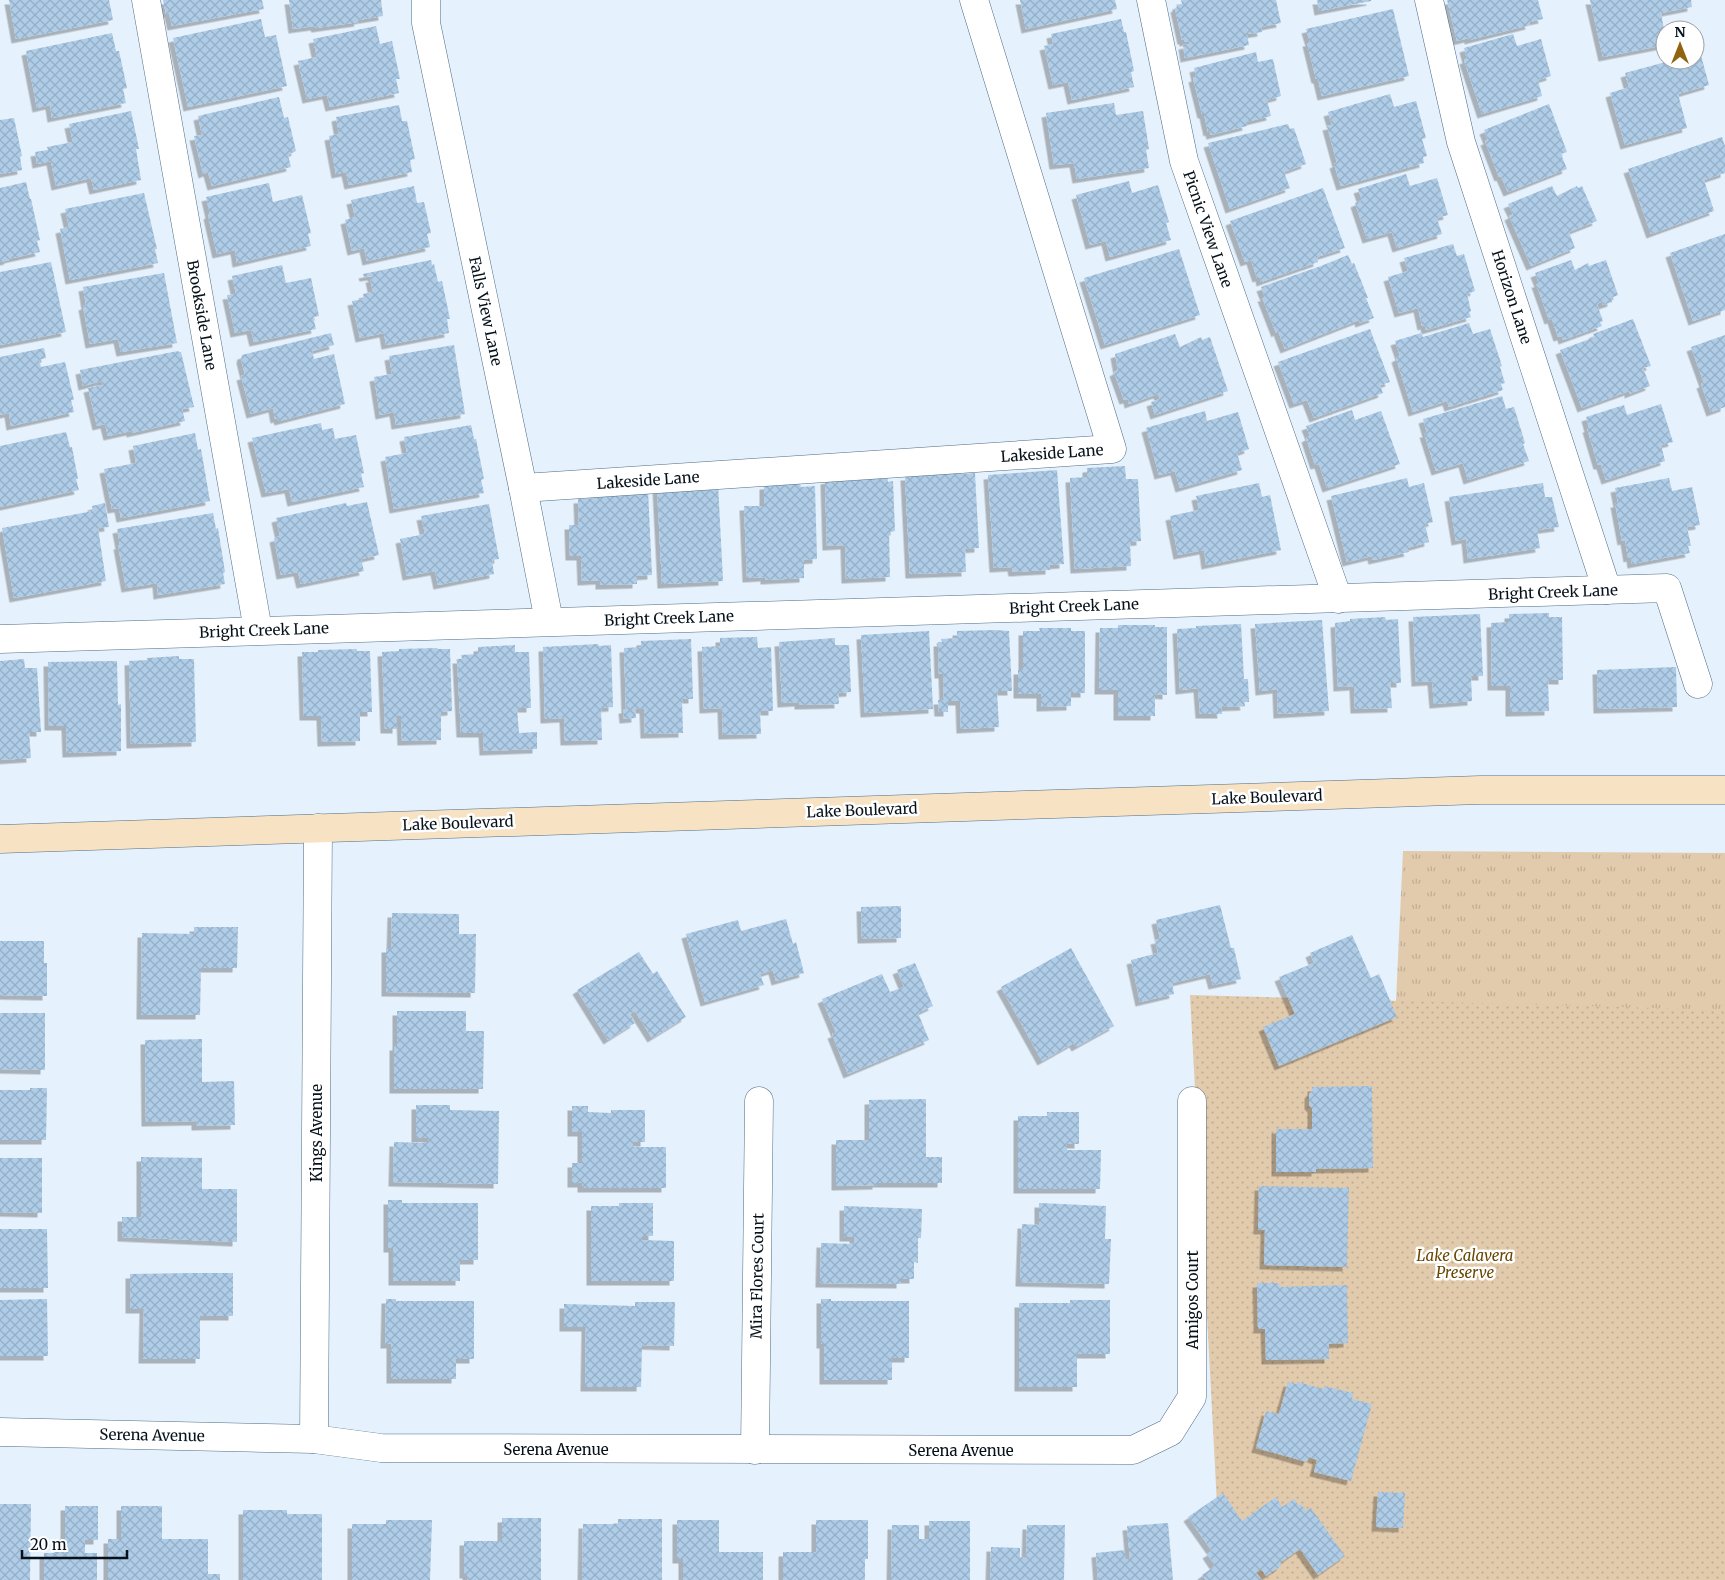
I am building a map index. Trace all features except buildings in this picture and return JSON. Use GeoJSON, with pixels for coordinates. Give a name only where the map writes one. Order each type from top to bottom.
{"type":"FeatureCollection","features":[{"type":"Feature","properties":{"kind":"main road","name":"Lake Boulevard"},"geometry":{"type":"LineString","coordinates":[[0,839],[1480,790],[1725,790]]}},
{"type":"Feature","properties":{"kind":"street","name":"Brookside Lane"},"geometry":{"type":"LineString","coordinates":[[146,0],[258,630]]}},
{"type":"Feature","properties":{"kind":"street","name":"Falls View Lane"},"geometry":{"type":"LineString","coordinates":[[426,0],[426,23],[549,622]]}},
{"type":"Feature","properties":{"kind":"street","name":"Lakeside Lane"},"geometry":{"type":"LineString","coordinates":[[523,488],[1112,448],[974,0]]}},
{"type":"Feature","properties":{"kind":"street","name":"Picnic View Lane"},"geometry":{"type":"LineString","coordinates":[[1151,0],[1184,161],[1338,599]]}},
{"type":"Feature","properties":{"kind":"street","name":"Horizon Lane"},"geometry":{"type":"LineString","coordinates":[[1429,0],[1461,142],[1607,590]]}},
{"type":"Feature","properties":{"kind":"street","name":"Bright Creek Lane"},"geometry":{"type":"LineString","coordinates":[[0,639],[1667,588],[1698,684]]}},
{"type":"Feature","properties":{"kind":"street","name":"Kings Avenue"},"geometry":{"type":"LineString","coordinates":[[314,1439],[318,828]]}},
{"type":"Feature","properties":{"kind":"street","name":"Mira Flores Court"},"geometry":{"type":"LineString","coordinates":[[755,1450],[759,1101]]}},
{"type":"Feature","properties":{"kind":"street","name":"Amigos Court"},"geometry":{"type":"LineString","coordinates":[[1114,1450],[1132,1450],[1170,1432],[1192,1397],[1192,1101]]}},
{"type":"Feature","properties":{"kind":"street","name":"Serena Avenue"},"geometry":{"type":"LineString","coordinates":[[0,1432],[314,1439],[381,1448],[1114,1450]]}},
{"type":"Feature","properties":{"kind":"green space","name":"Lake Calavera Preserve"},"geometry":{"type":"Polygon","coordinates":[[[1403,851],[1725,853],[1725,1580],[1369,1580],[1403,851]]]}},
{"type":"Feature","properties":{"kind":"green space","name":"Lake Calavera Preserve"},"geometry":{"type":"Polygon","coordinates":[[[1190,995],[1725,1010],[1725,1580],[1221,1580],[1190,995]]]}}]}
